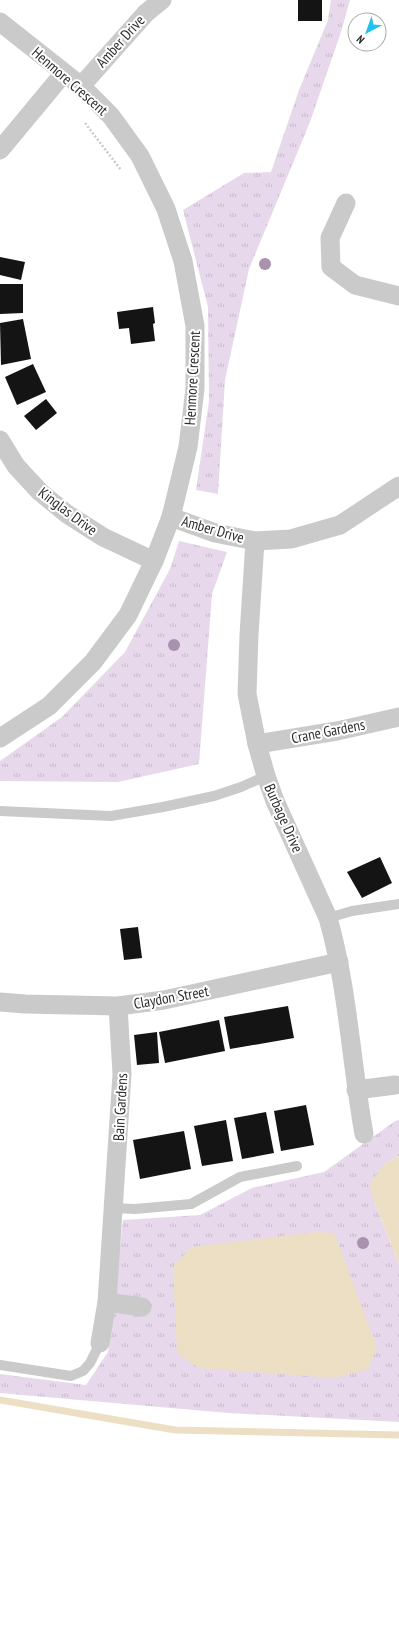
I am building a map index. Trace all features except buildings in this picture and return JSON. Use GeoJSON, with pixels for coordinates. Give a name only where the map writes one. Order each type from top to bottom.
{"type":"FeatureCollection","features":[{"type":"Feature","properties":{"kind":"street","name":"Amber Drive"},"geometry":{"type":"LineString","coordinates":[[81,86],[146,13],[162,0]]}},
{"type":"Feature","properties":{"kind":"street","name":"Henmore Crescent"},"geometry":{"type":"LineString","coordinates":[[0,22],[81,86],[111,116],[140,156],[166,209],[183,261],[195,326],[195,389],[188,447],[172,516],[154,561],[128,615],[93,662],[49,706],[0,738]]}},
{"type":"Feature","properties":{"kind":"street"},"geometry":{"type":"LineString","coordinates":[[0,150],[64,73]]}},
{"type":"Feature","properties":{"kind":"street"},"geometry":{"type":"LineString","coordinates":[[346,203],[330,238],[331,267],[355,285],[399,296]]}},
{"type":"Feature","properties":{"kind":"street","name":"Kinglas Drive"},"geometry":{"type":"LineString","coordinates":[[0,440],[16,466],[40,492],[67,514],[103,537],[154,561]]}},
{"type":"Feature","properties":{"kind":"street","name":"Amber Drive"},"geometry":{"type":"LineString","coordinates":[[172,516],[215,533],[255,541],[291,539],[340,525],[399,486]]}},
{"type":"Feature","properties":{"kind":"street","name":"Burbage Drive"},"geometry":{"type":"LineString","coordinates":[[255,541],[247,694],[257,744],[275,801],[328,918],[339,962],[356,1090],[364,1134]]}},
{"type":"Feature","properties":{"kind":"street","name":"Crane Gardens"},"geometry":{"type":"LineString","coordinates":[[257,744],[337,731],[399,717]]}},
{"type":"Feature","properties":{"kind":"street","name":"Claydon Street"},"geometry":{"type":"LineString","coordinates":[[0,1002],[118,1006],[164,1000],[339,962]]}},
{"type":"Feature","properties":{"kind":"street","name":"Bain Gardens"},"geometry":{"type":"LineString","coordinates":[[100,1343],[107,1302],[122,1074],[118,1006]]}},
{"type":"Feature","properties":{"kind":"street"},"geometry":{"type":"LineString","coordinates":[[356,1090],[397,1084]]}},
{"type":"Feature","properties":{"kind":"street"},"geometry":{"type":"LineString","coordinates":[[107,1302],[142,1307]]}},
{"type":"Feature","properties":{"kind":"lane"},"geometry":{"type":"LineString","coordinates":[[0,811],[111,816],[214,796],[241,787],[266,776]]}},
{"type":"Feature","properties":{"kind":"lane"},"geometry":{"type":"LineString","coordinates":[[328,918],[352,911],[399,904]]}},
{"type":"Feature","properties":{"kind":"lane"},"geometry":{"type":"LineString","coordinates":[[114,1208],[135,1209],[191,1204],[240,1177],[297,1166]]}},
{"type":"Feature","properties":{"kind":"lane"},"geometry":{"type":"LineString","coordinates":[[0,1365],[71,1376],[83,1371],[90,1363],[100,1343]]}},
{"type":"Feature","properties":{"kind":"path"},"geometry":{"type":"LineString","coordinates":[[83,120],[124,173]]}},
{"type":"Feature","properties":{"kind":"green space"},"geometry":{"type":"Polygon","coordinates":[[[331,0],[350,0],[341,32],[310,122],[249,269],[225,380],[218,494],[196,490],[209,401],[208,307],[183,210],[244,173],[271,172],[299,90],[328,20],[331,0]]]}},
{"type":"Feature","properties":{"kind":"green space"},"geometry":{"type":"Polygon","coordinates":[[[179,541],[227,552],[212,594],[199,764],[118,782],[0,781],[0,761],[62,717],[125,652],[170,569],[179,541]]]}},
{"type":"Feature","properties":{"kind":"green space"},"geometry":{"type":"Polygon","coordinates":[[[399,1120],[399,1156],[383,1165],[374,1201],[399,1264],[399,1422],[228,1413],[0,1393],[0,1374],[86,1385],[108,1352],[123,1220],[200,1215],[252,1188],[324,1172],[395,1121],[399,1120]]]}},
{"type":"Feature","properties":{"kind":"shaded area"},"geometry":{"type":"Polygon","coordinates":[[[399,1156],[399,1264],[374,1201],[370,1184],[383,1165],[399,1156]]]}},
{"type":"Feature","properties":{"kind":"shaded area"},"geometry":{"type":"Polygon","coordinates":[[[317,1232],[335,1234],[377,1348],[368,1369],[336,1378],[199,1368],[177,1353],[173,1267],[191,1247],[317,1232]]]}},
{"type":"Feature","properties":{"kind":"waterway"},"geometry":{"type":"LineString","coordinates":[[0,1400],[175,1430],[399,1435]]}}]}
